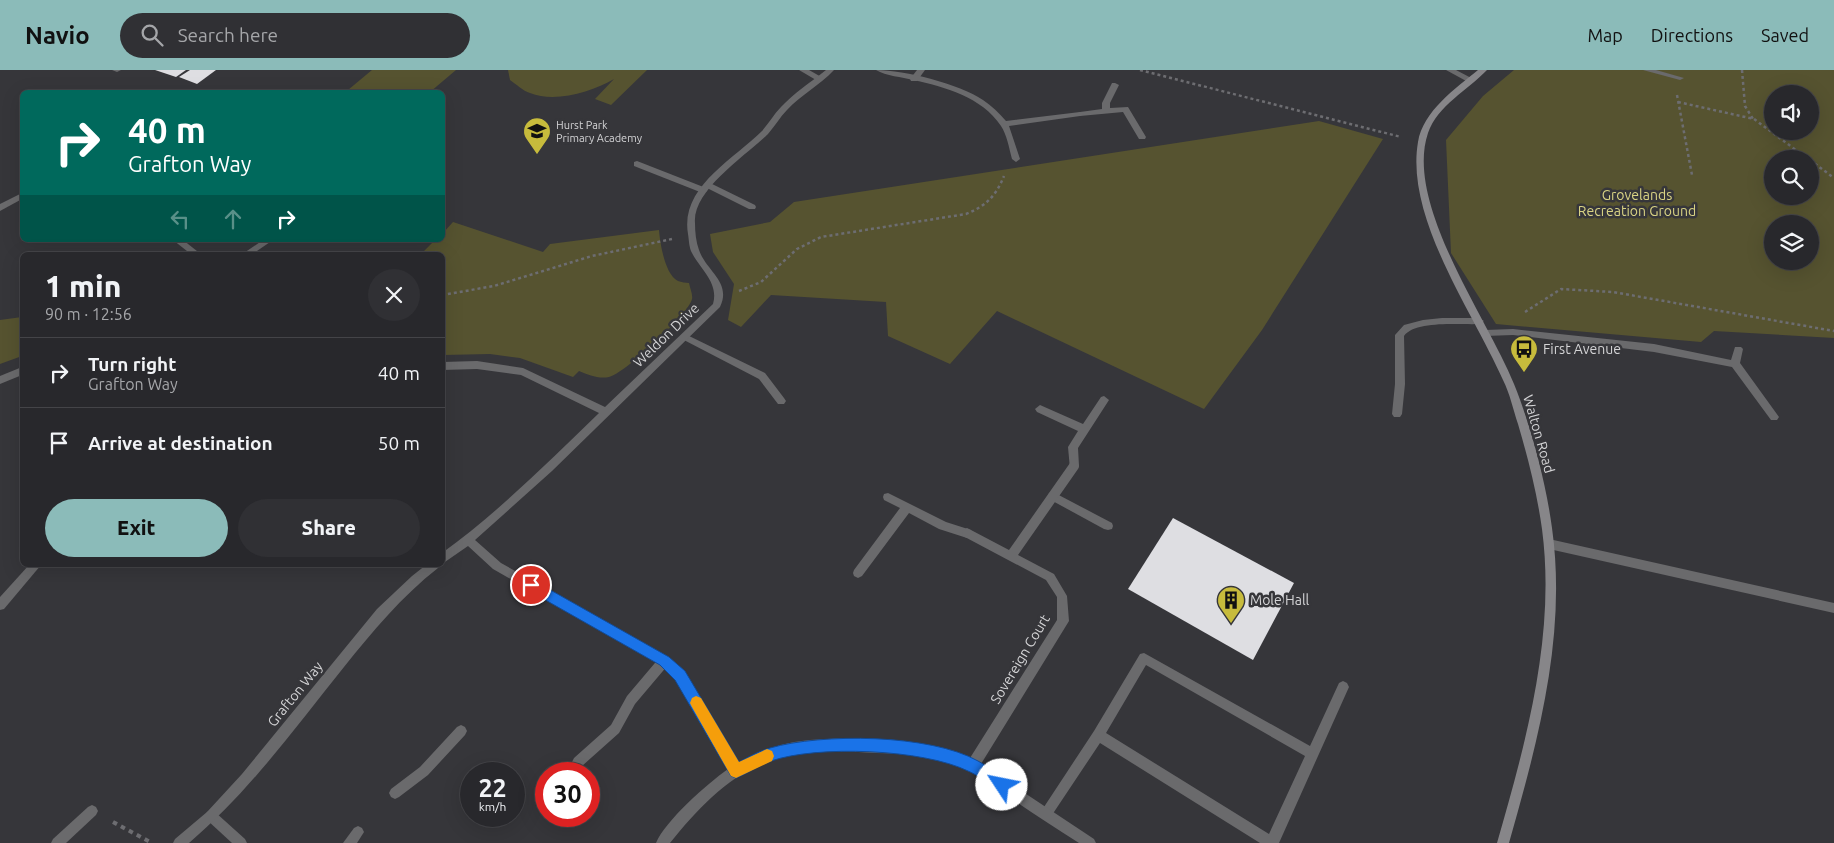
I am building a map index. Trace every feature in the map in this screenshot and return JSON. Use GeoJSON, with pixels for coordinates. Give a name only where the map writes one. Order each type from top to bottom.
{"type":"FeatureCollection","features":[{"type":"Feature","properties":{"kind":"main road","name":"Walton Road"},"geometry":{"type":"LineString","coordinates":[[1483,70],[1438,111],[1426,128],[1422,142],[1424,192],[1432,220],[1444,252],[1509,382],[1540,486],[1549,544],[1552,599],[1546,650],[1525,769],[1503,843]]}},
{"type":"Feature","properties":{"kind":"street"},"geometry":{"type":"LineString","coordinates":[[803,70],[819,78]]}},
{"type":"Feature","properties":{"kind":"street"},"geometry":{"type":"LineString","coordinates":[[720,294],[716,283],[694,251],[690,221],[694,207],[705,187],[765,132],[784,108],[830,70]]}},
{"type":"Feature","properties":{"kind":"street"},"geometry":{"type":"LineString","coordinates":[[880,70],[961,92],[977,99],[993,111],[1004,124],[1016,160]]}},
{"type":"Feature","properties":{"kind":"street"},"geometry":{"type":"LineString","coordinates":[[914,79],[920,70]]}},
{"type":"Feature","properties":{"kind":"street"},"geometry":{"type":"LineString","coordinates":[[1450,70],[1471,80]]}},
{"type":"Feature","properties":{"kind":"street"},"geometry":{"type":"LineString","coordinates":[[1647,70],[1680,78]]}},
{"type":"Feature","properties":{"kind":"street"},"geometry":{"type":"LineString","coordinates":[[1106,111],[1106,103],[1115,85]]}},
{"type":"Feature","properties":{"kind":"street"},"geometry":{"type":"LineString","coordinates":[[1004,124],[1125,109],[1142,138]]}},
{"type":"Feature","properties":{"kind":"street"},"geometry":{"type":"LineString","coordinates":[[638,164],[705,187],[752,207]]}},
{"type":"Feature","properties":{"kind":"street"},"geometry":{"type":"LineString","coordinates":[[0,208],[20,197]]}},
{"type":"Feature","properties":{"kind":"street"},"geometry":{"type":"LineString","coordinates":[[180,242],[194,252]]}},
{"type":"Feature","properties":{"kind":"street"},"geometry":{"type":"LineString","coordinates":[[250,252],[266,242]]}},
{"type":"Feature","properties":{"kind":"street","name":"Weldon Drive"},"geometry":{"type":"LineString","coordinates":[[606,412],[717,305],[720,294]]}},
{"type":"Feature","properties":{"kind":"street"},"geometry":{"type":"LineString","coordinates":[[1397,414],[1400,384],[1399,336],[1402,331],[1407,327],[1420,325],[1479,321]]}},
{"type":"Feature","properties":{"kind":"street"},"geometry":{"type":"LineString","coordinates":[[1484,332],[1513,332],[1654,348],[1735,364],[1774,417]]}},
{"type":"Feature","properties":{"kind":"street"},"geometry":{"type":"LineString","coordinates":[[685,337],[762,376],[781,401]]}},
{"type":"Feature","properties":{"kind":"street"},"geometry":{"type":"LineString","coordinates":[[1735,364],[1738,349]]}},
{"type":"Feature","properties":{"kind":"street"},"geometry":{"type":"LineString","coordinates":[[445,366],[477,365],[522,372],[606,412],[548,468],[468,540],[445,557]]}},
{"type":"Feature","properties":{"kind":"street"},"geometry":{"type":"LineString","coordinates":[[0,380],[20,372]]}},
{"type":"Feature","properties":{"kind":"street"},"geometry":{"type":"LineString","coordinates":[[1012,556],[1074,466],[1073,447],[1104,400]]}},
{"type":"Feature","properties":{"kind":"street"},"geometry":{"type":"LineString","coordinates":[[1040,409],[1085,430]]}},
{"type":"Feature","properties":{"kind":"street"},"geometry":{"type":"LineString","coordinates":[[1053,496],[1108,526]]}},
{"type":"Feature","properties":{"kind":"street","name":"Sovereign Court"},"geometry":{"type":"LineString","coordinates":[[888,497],[943,526],[967,533],[1050,577],[1062,596],[1063,621],[972,765]]}},
{"type":"Feature","properties":{"kind":"street"},"geometry":{"type":"LineString","coordinates":[[858,573],[907,507]]}},
{"type":"Feature","properties":{"kind":"street"},"geometry":{"type":"LineString","coordinates":[[468,540],[498,566],[664,661],[680,675],[736,771]]}},
{"type":"Feature","properties":{"kind":"street"},"geometry":{"type":"LineString","coordinates":[[1549,544],[1834,608]]}},
{"type":"Feature","properties":{"kind":"street"},"geometry":{"type":"LineString","coordinates":[[0,605],[34,567]]}},
{"type":"Feature","properties":{"kind":"street","name":"Grafton Way"},"geometry":{"type":"LineString","coordinates":[[179,843],[211,816],[246,778],[381,613],[416,579],[431,567]]}},
{"type":"Feature","properties":{"kind":"street"},"geometry":{"type":"LineString","coordinates":[[1046,814],[1144,658],[1313,754]]}},
{"type":"Feature","properties":{"kind":"street"},"geometry":{"type":"LineString","coordinates":[[578,762],[615,729],[631,700],[664,661]]}},
{"type":"Feature","properties":{"kind":"street"},"geometry":{"type":"LineString","coordinates":[[1098,734],[1272,843],[1343,688]]}},
{"type":"Feature","properties":{"kind":"street"},"geometry":{"type":"LineString","coordinates":[[396,793],[424,771],[462,732]]}},
{"type":"Feature","properties":{"kind":"street"},"geometry":{"type":"LineString","coordinates":[[662,843],[677,823],[704,797],[736,771],[769,755],[808,747],[858,746],[910,749],[942,755],[972,765],[1090,843]]}},
{"type":"Feature","properties":{"kind":"street"},"geometry":{"type":"LineString","coordinates":[[57,843],[92,812]]}},
{"type":"Feature","properties":{"kind":"street"},"geometry":{"type":"LineString","coordinates":[[211,816],[241,843]]}},
{"type":"Feature","properties":{"kind":"street"},"geometry":{"type":"LineString","coordinates":[[348,843],[358,832]]}},
{"type":"Feature","properties":{"kind":"path"},"geometry":{"type":"LineString","coordinates":[[1140,70],[1422,142]]}},
{"type":"Feature","properties":{"kind":"path"},"geometry":{"type":"LineString","coordinates":[[1742,70],[1745,106],[1754,119],[1797,150]]}},
{"type":"Feature","properties":{"kind":"path"},"geometry":{"type":"LineString","coordinates":[[1671,76],[1678,102],[1692,176]]}},
{"type":"Feature","properties":{"kind":"path"},"geometry":{"type":"LineString","coordinates":[[1678,102],[1754,119]]}},
{"type":"Feature","properties":{"kind":"path"},"geometry":{"type":"LineString","coordinates":[[720,294],[746,290],[762,282],[797,249],[821,237],[966,214],[981,208],[996,195],[1007,168],[1016,160]]}},
{"type":"Feature","properties":{"kind":"path"},"geometry":{"type":"LineString","coordinates":[[1819,167],[1834,178]]}},
{"type":"Feature","properties":{"kind":"path"},"geometry":{"type":"LineString","coordinates":[[445,294],[494,286],[592,256],[691,235]]}},
{"type":"Feature","properties":{"kind":"path"},"geometry":{"type":"LineString","coordinates":[[1513,332],[1522,314],[1561,289],[1613,292],[1834,331]]}},
{"type":"Feature","properties":{"kind":"path"},"geometry":{"type":"LineString","coordinates":[[92,812],[152,843]]}},
{"type":"Feature","properties":{"kind":"green space"},"geometry":{"type":"Polygon","coordinates":[[[372,70],[456,70],[432,90],[348,90],[372,70]]]}},
{"type":"Feature","properties":{"kind":"green space"},"geometry":{"type":"Polygon","coordinates":[[[508,70],[647,70],[611,105],[595,99],[614,79],[584,92],[551,97],[540,96],[522,89],[510,80],[508,70]]]}},
{"type":"Feature","properties":{"kind":"green space","name":"Grovelands Recreation Ground"},"geometry":{"type":"Polygon","coordinates":[[[1514,70],[1834,70],[1834,338],[1714,331],[1701,342],[1496,324],[1451,253],[1446,140],[1483,96],[1514,70]]]}},
{"type":"Feature","properties":{"kind":"green space"},"geometry":{"type":"Polygon","coordinates":[[[1319,121],[1383,139],[1262,330],[1204,409],[997,311],[950,364],[888,336],[886,302],[771,295],[741,327],[728,320],[734,284],[713,252],[710,234],[770,222],[794,202],[1319,121]]]}},
{"type":"Feature","properties":{"kind":"green space"},"geometry":{"type":"Polygon","coordinates":[[[453,222],[543,252],[550,244],[659,230],[667,266],[673,278],[689,283],[692,299],[680,317],[655,342],[628,366],[609,377],[597,377],[579,371],[573,377],[520,358],[490,354],[445,355],[445,252],[423,252],[433,242],[445,242],[445,231],[453,222]]]}},
{"type":"Feature","properties":{"kind":"green space"},"geometry":{"type":"Polygon","coordinates":[[[20,317],[20,357],[0,364],[0,320],[20,317]]]}},
{"type":"Feature","properties":{"kind":"building"},"geometry":{"type":"Polygon","coordinates":[[[155,70],[186,70],[176,77],[155,70]]]}},
{"type":"Feature","properties":{"kind":"building"},"geometry":{"type":"Polygon","coordinates":[[[190,70],[216,70],[197,84],[179,77],[190,70]]]}},
{"type":"Feature","properties":{"kind":"building","name":"Mole Hall"},"geometry":{"type":"Polygon","coordinates":[[[1173,518],[1294,583],[1253,660],[1128,589],[1173,518]]]}},
{"type":"Feature","properties":{"kind":"slow traffic"},"geometry":{"type":"LineString","coordinates":[[696,703],[736,771],[767,756]]}},
{"type":"Feature","properties":{"kind":"place","name":"Hurst Park Primary Academy"},"geometry":{"type":"Point","coordinates":[537,155]}},
{"type":"Feature","properties":{"kind":"place","name":"First Avenue"},"geometry":{"type":"Point","coordinates":[1524,373]}},
{"type":"Feature","properties":{"kind":"place","name":"Mole Hall"},"geometry":{"type":"Point","coordinates":[1231,624]}},
{"type":"Feature","properties":{"kind":"route"},"geometry":{"type":"LineString","coordinates":[[531,585],[664,661],[680,675],[736,771],[769,755],[808,747],[858,746],[910,749],[942,755],[972,765],[1002,785]]}}]}
